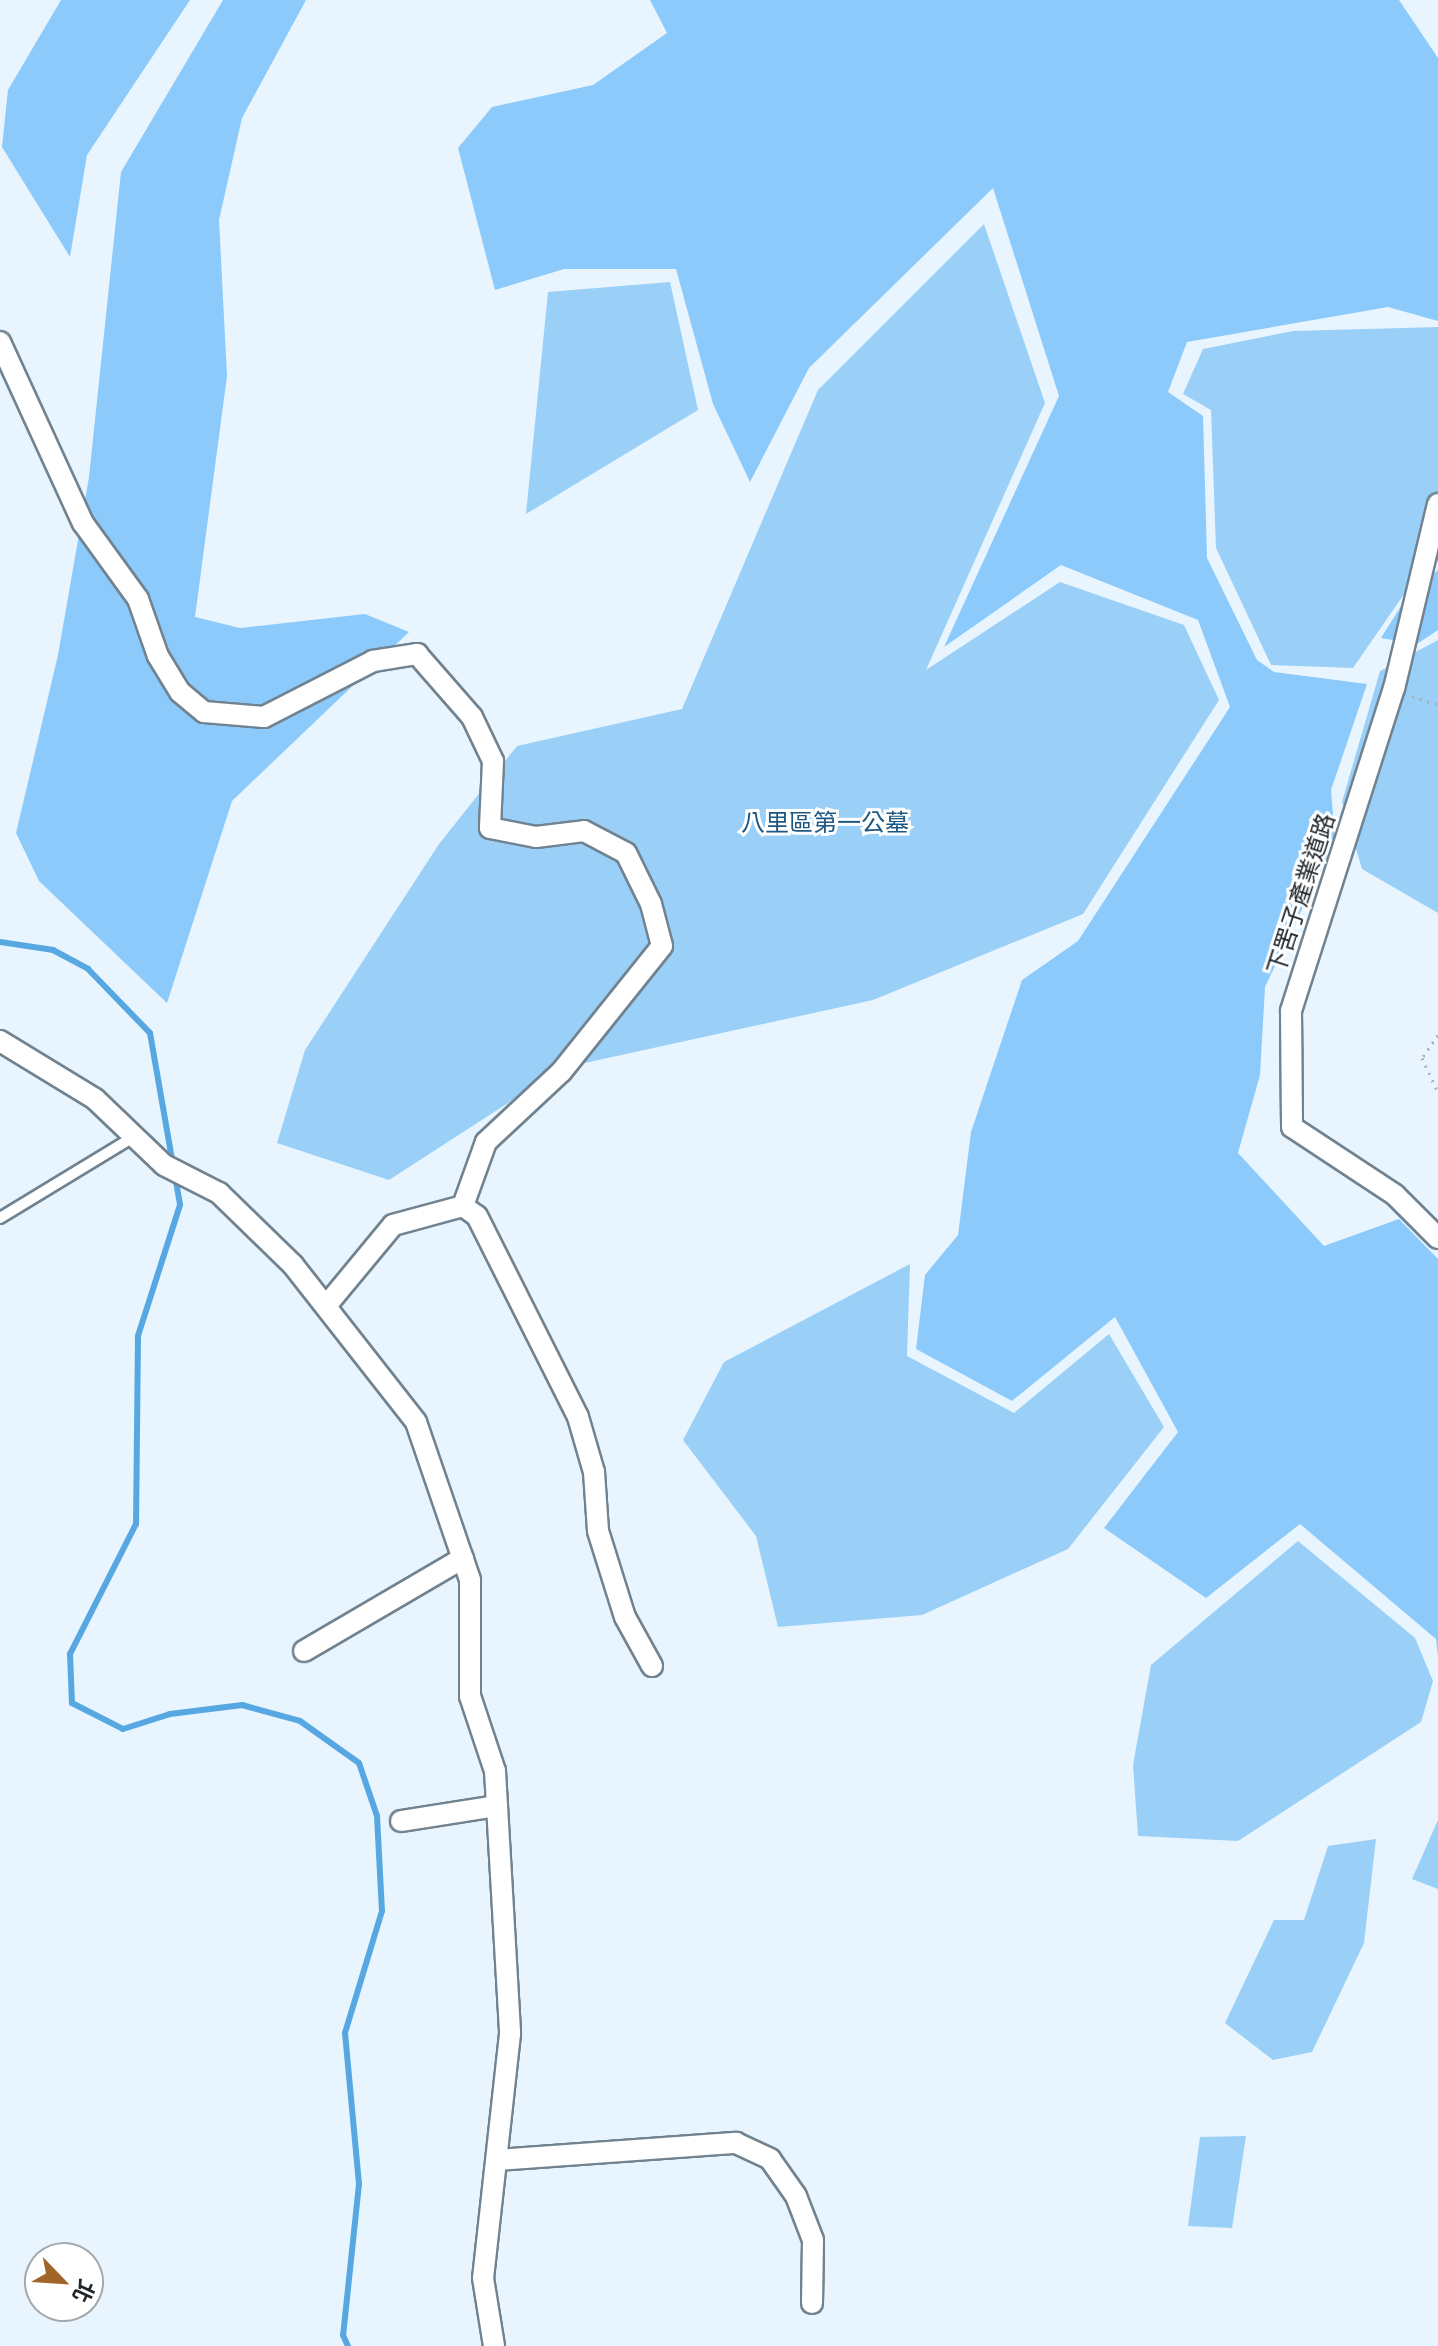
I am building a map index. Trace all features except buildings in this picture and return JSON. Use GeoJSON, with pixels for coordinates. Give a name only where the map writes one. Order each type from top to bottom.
{"type":"FeatureCollection","features":[{"type":"Feature","properties":{"kind":"street"},"geometry":{"type":"LineString","coordinates":[[0,342],[83,523],[138,599],[158,656],[192,702],[204,712],[264,717],[373,661],[417,654],[472,717],[493,761],[490,828],[536,837],[584,831],[626,853],[651,904],[662,946],[561,1072],[486,1142],[463,1206]]}},
{"type":"Feature","properties":{"kind":"street","name":"下罟子產業道路"},"geometry":{"type":"LineString","coordinates":[[1438,504],[1394,688],[1291,1011],[1292,1127],[1395,1195],[1438,1238]]}},
{"type":"Feature","properties":{"kind":"street"},"geometry":{"type":"LineString","coordinates":[[0,1041],[95,1099],[164,1165],[219,1193],[326,1306],[410,1410],[470,1580],[470,1696],[488,1743],[497,1806],[510,2034],[483,2278],[494,2346]]}},
{"type":"Feature","properties":{"kind":"street"},"geometry":{"type":"LineString","coordinates":[[326,1306],[393,1225],[463,1206]]}},
{"type":"Feature","properties":{"kind":"street"},"geometry":{"type":"LineString","coordinates":[[463,1206],[477,1216],[578,1417],[594,1472],[598,1531],[625,1617],[652,1666]]}},
{"type":"Feature","properties":{"kind":"street"},"geometry":{"type":"LineString","coordinates":[[304,1651],[463,1558]]}},
{"type":"Feature","properties":{"kind":"street"},"geometry":{"type":"LineString","coordinates":[[401,1821],[497,1806]]}},
{"type":"Feature","properties":{"kind":"street"},"geometry":{"type":"LineString","coordinates":[[497,2160],[736,2143],[770,2159],[796,2196],[813,2240],[812,2303]]}},
{"type":"Feature","properties":{"kind":"lane"},"geometry":{"type":"LineString","coordinates":[[0,1218],[136,1135]]}},
{"type":"Feature","properties":{"kind":"path"},"geometry":{"type":"LineString","coordinates":[[1394,688],[1438,705]]}},
{"type":"Feature","properties":{"kind":"path"},"geometry":{"type":"LineString","coordinates":[[1438,1035],[1422,1058],[1438,1092]]}},
{"type":"Feature","properties":{"kind":"green space","name":"八里區第一公墓"},"geometry":{"type":"Polygon","coordinates":[[[984,224],[1045,403],[926,670],[1060,582],[1184,625],[1219,700],[1083,914],[873,1000],[562,1068],[389,1180],[277,1143],[305,1050],[439,844],[517,746],[682,709],[818,390],[984,224]]]}},
{"type":"Feature","properties":{"kind":"green space"},"geometry":{"type":"Polygon","coordinates":[[[670,282],[698,410],[526,514],[548,292],[670,282]]]}},
{"type":"Feature","properties":{"kind":"green space"},"geometry":{"type":"Polygon","coordinates":[[[1438,327],[1438,562],[1427,561],[1353,668],[1271,665],[1216,548],[1211,410],[1183,394],[1203,349],[1293,331],[1438,327]]]}},
{"type":"Feature","properties":{"kind":"green space"},"geometry":{"type":"Polygon","coordinates":[[[1438,640],[1438,913],[1362,869],[1342,802],[1380,671],[1438,640]]]}},
{"type":"Feature","properties":{"kind":"green space"},"geometry":{"type":"Polygon","coordinates":[[[910,1264],[907,1356],[1014,1413],[1109,1334],[1164,1427],[1068,1549],[922,1615],[778,1627],[756,1536],[683,1440],[724,1362],[910,1264]]]}},
{"type":"Feature","properties":{"kind":"green space"},"geometry":{"type":"Polygon","coordinates":[[[1298,1541],[1415,1638],[1433,1681],[1421,1722],[1238,1841],[1138,1836],[1133,1765],[1151,1665],[1298,1541]]]}},
{"type":"Feature","properties":{"kind":"green space"},"geometry":{"type":"Polygon","coordinates":[[[1438,1820],[1438,1889],[1412,1879],[1438,1820]]]}},
{"type":"Feature","properties":{"kind":"green space"},"geometry":{"type":"Polygon","coordinates":[[[1376,1839],[1364,1943],[1312,2052],[1273,2060],[1225,2023],[1274,1920],[1304,1920],[1328,1846],[1376,1839]]]}},
{"type":"Feature","properties":{"kind":"green space"},"geometry":{"type":"Polygon","coordinates":[[[1246,2136],[1232,2228],[1188,2226],[1200,2137],[1246,2136]]]}},
{"type":"Feature","properties":{"kind":"shaded area"},"geometry":{"type":"Polygon","coordinates":[[[61,0],[190,0],[87,155],[70,257],[2,147],[8,90],[61,0]]]}},
{"type":"Feature","properties":{"kind":"shaded area"},"geometry":{"type":"Polygon","coordinates":[[[223,0],[306,0],[242,118],[219,220],[227,376],[195,617],[240,628],[365,614],[409,632],[232,801],[167,1003],[39,881],[16,833],[58,655],[89,477],[121,172],[223,0]]]}},
{"type":"Feature","properties":{"kind":"shaded area"},"geometry":{"type":"Polygon","coordinates":[[[650,0],[1399,0],[1438,58],[1438,321],[1388,307],[1187,342],[1168,392],[1203,416],[1207,558],[1257,660],[1274,672],[1367,684],[1331,790],[1335,839],[1265,987],[1260,1075],[1238,1153],[1324,1246],[1399,1219],[1438,1259],[1438,1656],[1436,1639],[1300,1524],[1206,1598],[1104,1528],[1178,1432],[1115,1317],[1012,1401],[916,1349],[925,1275],[958,1235],[971,1132],[1022,980],[1078,941],[1230,707],[1198,620],[1061,565],[944,647],[1059,396],[993,188],[809,368],[750,482],[713,404],[676,269],[564,269],[495,290],[458,148],[492,107],[593,85],[667,33],[650,0]]]}},
{"type":"Feature","properties":{"kind":"shaded area"},"geometry":{"type":"Polygon","coordinates":[[[1438,570],[1438,630],[1417,644],[1381,638],[1408,595],[1438,570]]]}},
{"type":"Feature","properties":{"kind":"waterway"},"geometry":{"type":"LineString","coordinates":[[0,942],[53,950],[88,969],[150,1033],[173,1165]]}},
{"type":"Feature","properties":{"kind":"waterway"},"geometry":{"type":"LineString","coordinates":[[175,1176],[180,1205],[138,1336],[136,1524],[70,1654],[72,1703],[123,1729],[170,1714],[242,1705],[300,1721],[359,1763],[377,1816],[382,1911],[345,2033],[359,2184],[343,2335],[348,2346]]}}]}
